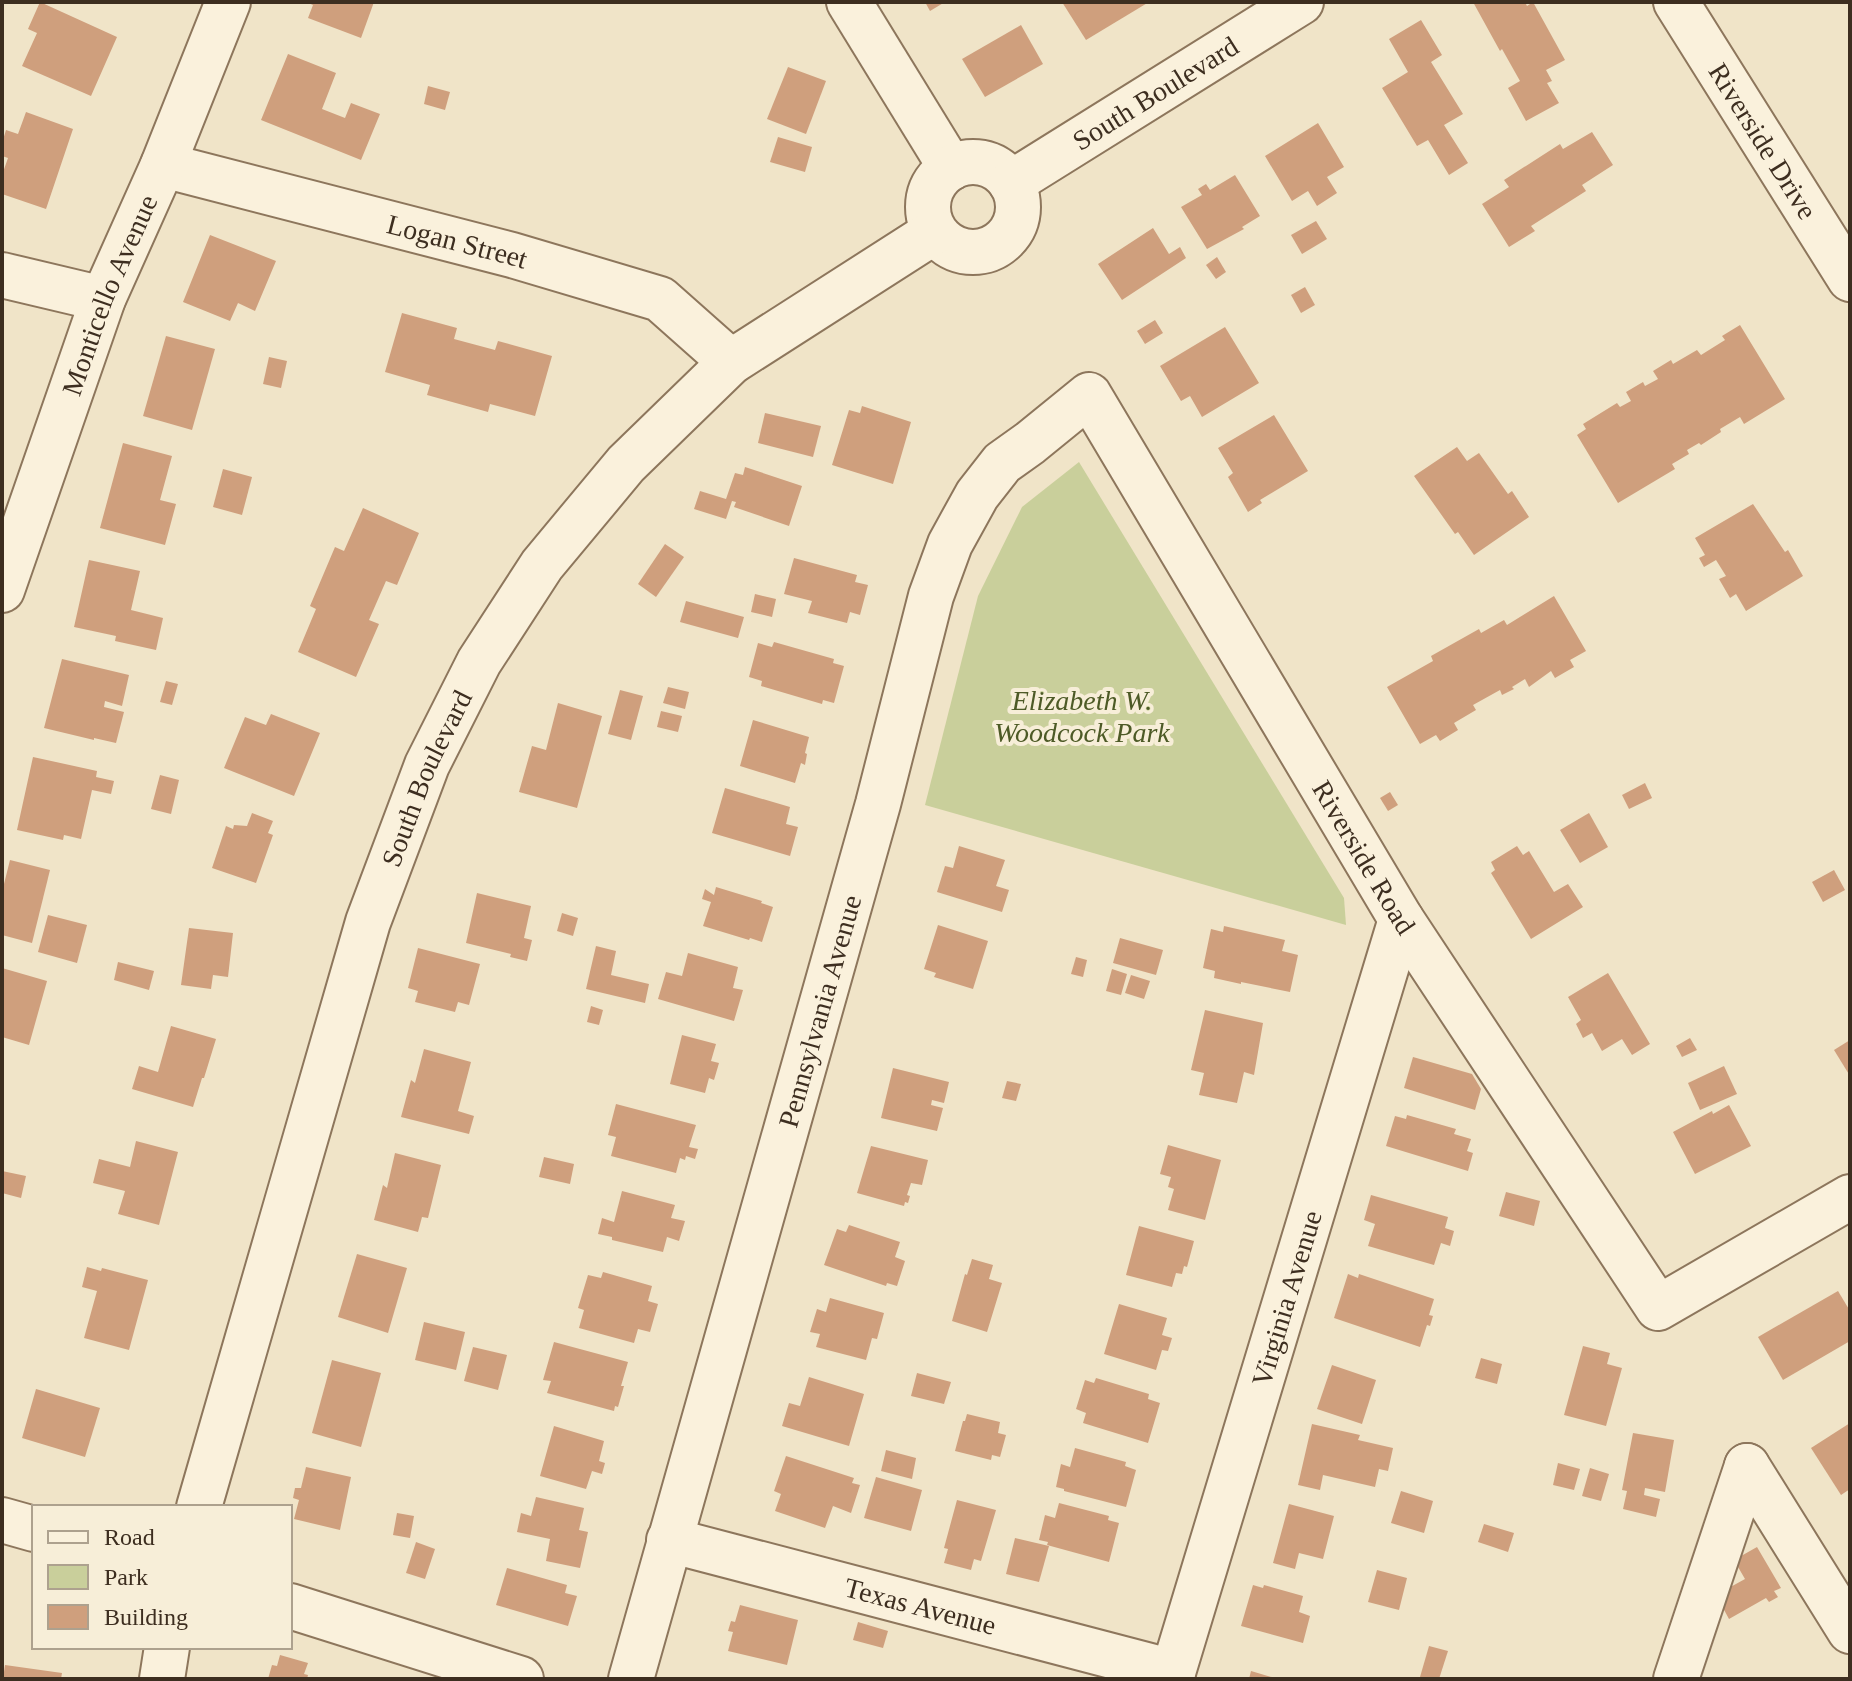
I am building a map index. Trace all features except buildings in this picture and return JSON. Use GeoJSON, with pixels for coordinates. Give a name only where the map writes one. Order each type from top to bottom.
{"type":"FeatureCollection","features":[{"type":"Feature","properties":{"kind":"street","name":"Monticello Avenue"},"geometry":{"type":"LineString","coordinates":[[2,590],[103,299],[163,165],[228,2]]}},
{"type":"Feature","properties":{"kind":"street"},"geometry":{"type":"LineString","coordinates":[[849,2],[951,168]]}},
{"type":"Feature","properties":{"kind":"street","name":"South Boulevard"},"geometry":{"type":"LineString","coordinates":[[1011,183],[1301,2]]}},
{"type":"Feature","properties":{"kind":"street","name":"Riverside Drive"},"geometry":{"type":"LineString","coordinates":[[1676,2],[1850,279]]}},
{"type":"Feature","properties":{"kind":"street"},"geometry":{"type":"LineString","coordinates":[[963,162],[991,165],[1003,172],[1011,183],[1017,196],[1018,210],[1015,223],[998,245],[985,251],[970,252],[956,249],[934,232],[928,203],[937,179],[951,168],[963,162]]}},
{"type":"Feature","properties":{"kind":"street","name":"Logan Street"},"geometry":{"type":"LineString","coordinates":[[163,165],[512,255],[660,299],[731,362]]}},
{"type":"Feature","properties":{"kind":"street","name":"South Boulevard"},"geometry":{"type":"LineString","coordinates":[[200,1505],[368,922],[427,765],[479,662],[542,565],[626,464],[731,362],[934,232]]}},
{"type":"Feature","properties":{"kind":"street"},"geometry":{"type":"LineString","coordinates":[[2,275],[103,299]]}},
{"type":"Feature","properties":{"kind":"street","name":"Riverside Road"},"geometry":{"type":"LineString","coordinates":[[1089,395],[1401,919],[1658,1308],[1850,1197]]}},
{"type":"Feature","properties":{"kind":"street","name":"Pennsylvania Avenue"},"geometry":{"type":"LineString","coordinates":[[631,1679],[874,820],[931,596],[950,544],[977,495],[1002,463],[1089,395]]}},
{"type":"Feature","properties":{"kind":"street","name":"Virginia Avenue"},"geometry":{"type":"LineString","coordinates":[[1172,1675],[1401,919]]}},
{"type":"Feature","properties":{"kind":"street"},"geometry":{"type":"LineString","coordinates":[[1676,1679],[1747,1466],[1850,1631]]}},
{"type":"Feature","properties":{"kind":"street"},"geometry":{"type":"LineString","coordinates":[[2,1520],[32,1528]]}},
{"type":"Feature","properties":{"kind":"street","name":"Texas Avenue"},"geometry":{"type":"LineString","coordinates":[[669,1540],[1172,1675]]}},
{"type":"Feature","properties":{"kind":"street"},"geometry":{"type":"LineString","coordinates":[[292,1607],[521,1679]]}},
{"type":"Feature","properties":{"kind":"street"},"geometry":{"type":"LineString","coordinates":[[162,1679],[167,1649]]}},
{"type":"Feature","properties":{"kind":"green space","name":"Elizabeth W. Woodcock Park"},"geometry":{"type":"Polygon","coordinates":[[[1079,462],[1344,898],[1346,925],[925,805],[978,596],[1022,507],[1079,462]]]}}]}
